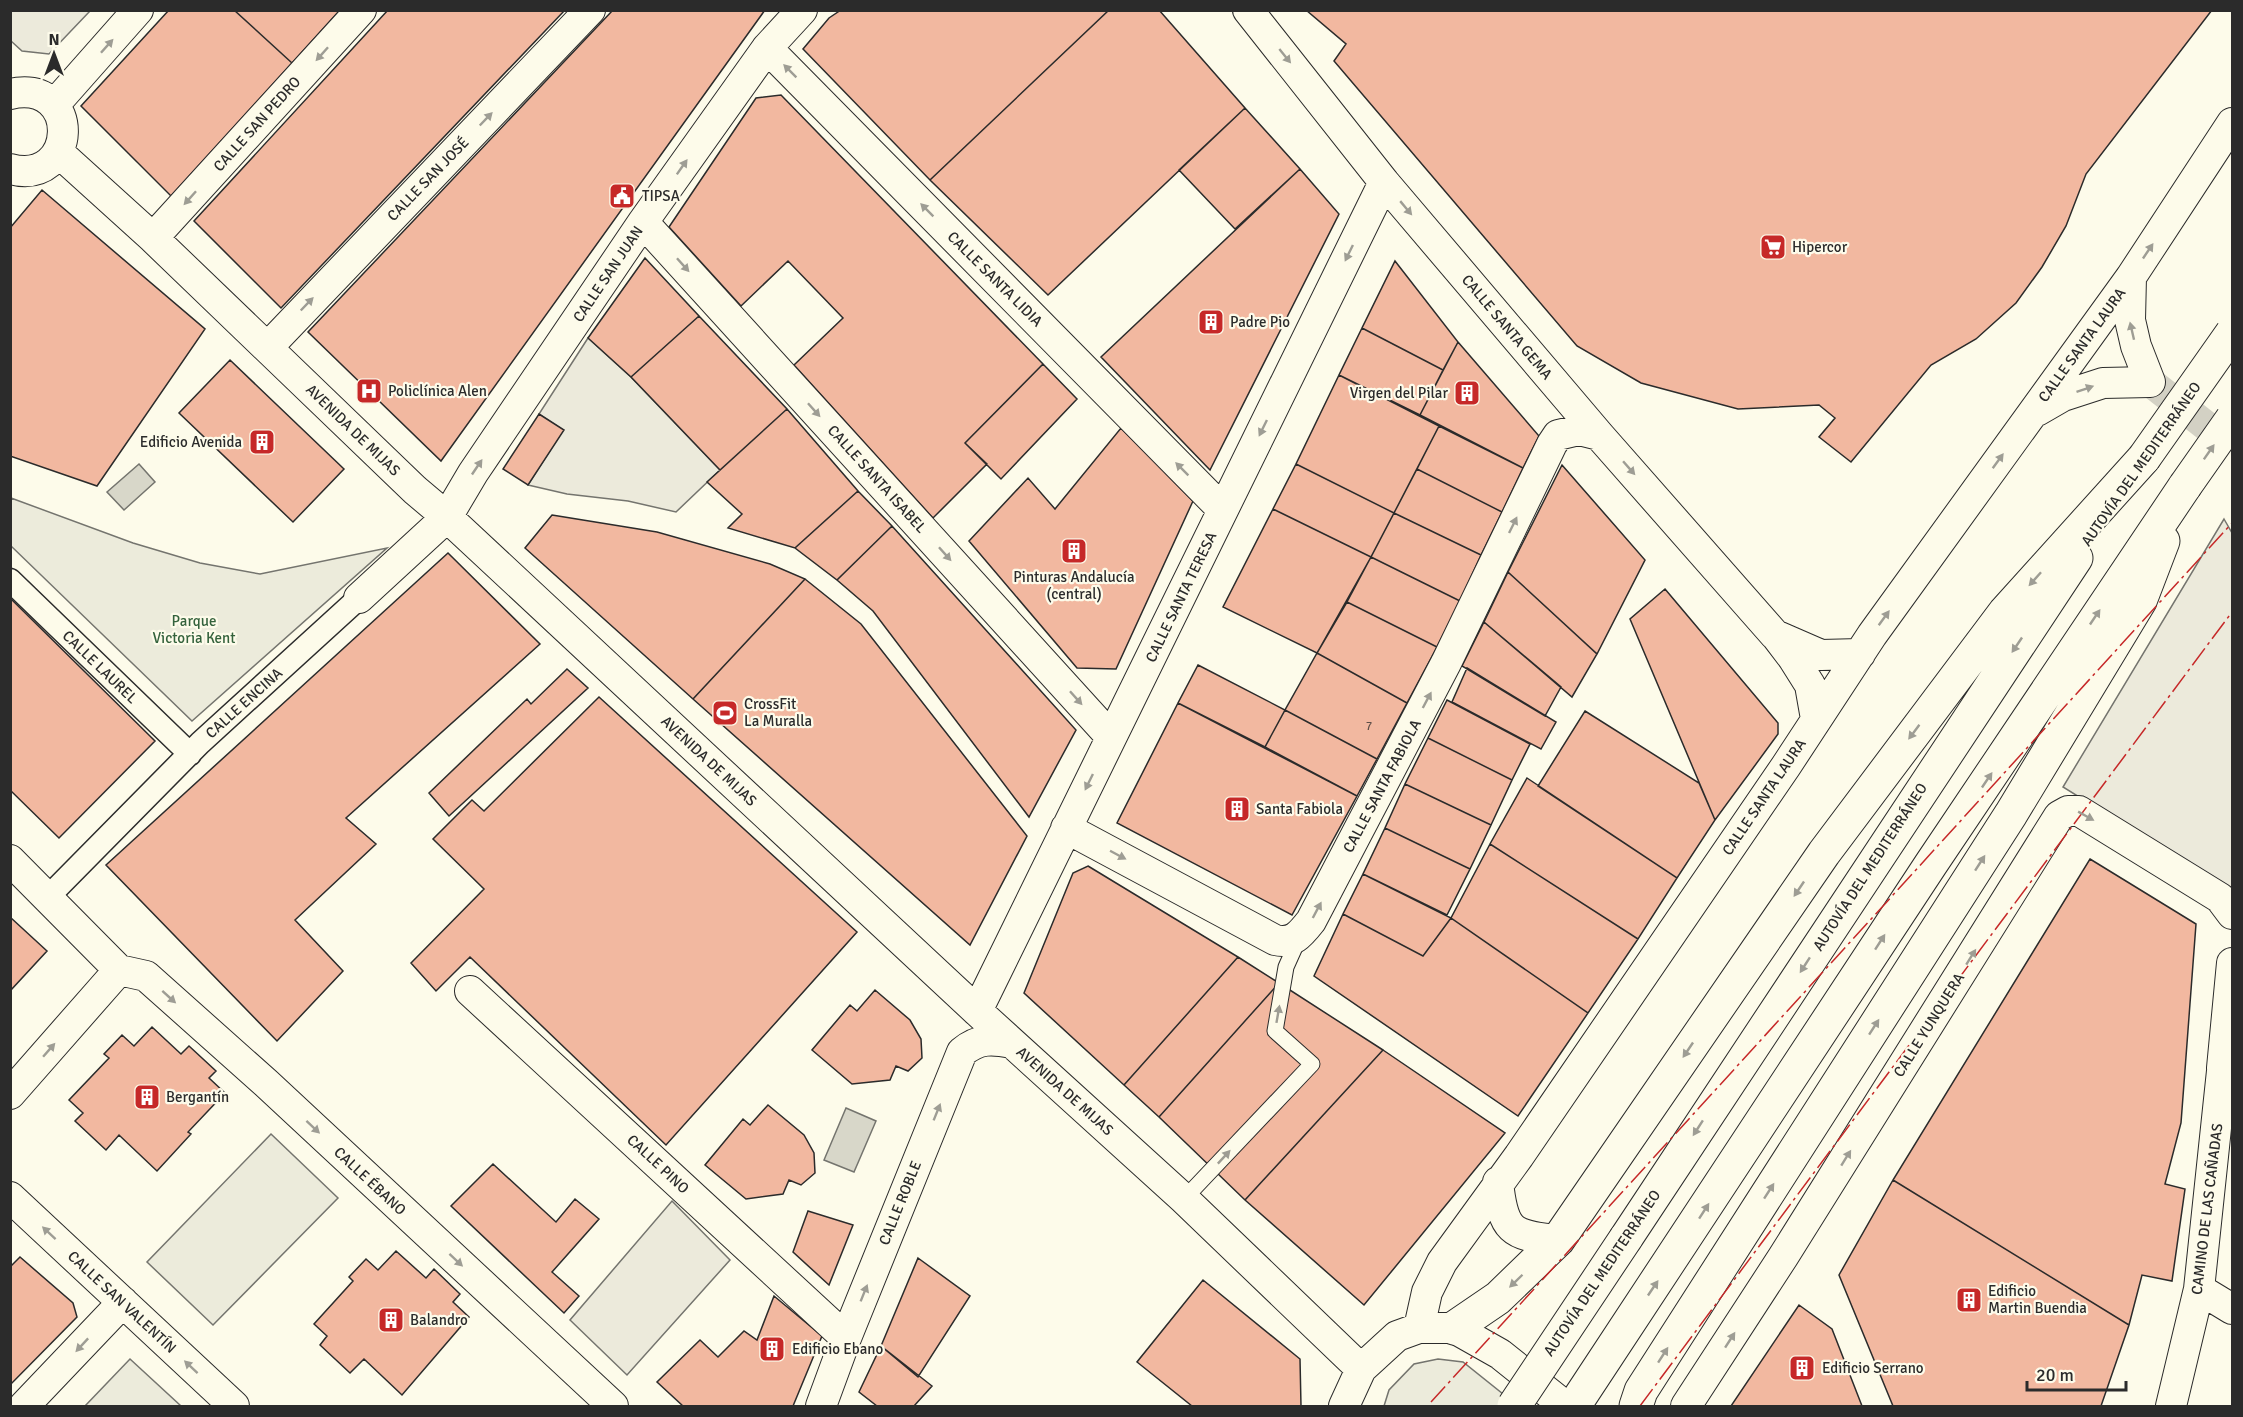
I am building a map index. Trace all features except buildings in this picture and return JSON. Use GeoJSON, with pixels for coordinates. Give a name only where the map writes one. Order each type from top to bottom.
{"type":"FeatureCollection","features":[{"type":"Feature","properties":{"kind":"highway","name":"AUTOVÍA DEL MEDITERRÁNEO"},"geometry":{"type":"LineString","coordinates":[[1514,1407],[1907,810],[2144,458],[2232,333]]}},
{"type":"Feature","properties":{"kind":"highway"},"geometry":{"type":"LineString","coordinates":[[1574,1407],[1938,854],[2232,418]]}},
{"type":"Feature","properties":{"kind":"highway"},"geometry":{"type":"LineString","coordinates":[[1454,1328],[1498,1298],[1558,1240],[1824,853],[2005,612],[2144,458]]}},
{"type":"Feature","properties":{"kind":"highway"},"geometry":{"type":"LineString","coordinates":[[1636,1407],[1641,1391],[2012,814],[2134,611],[2185,486]]}},
{"type":"Feature","properties":{"kind":"street"},"geometry":{"type":"LineString","coordinates":[[54,105],[138,10]]}},
{"type":"Feature","properties":{"kind":"street","name":"CALLE SAN PEDRO"},"geometry":{"type":"LineString","coordinates":[[153,238],[361,10]]}},
{"type":"Feature","properties":{"kind":"street","name":"CALLE SAN JOSÉ"},"geometry":{"type":"LineString","coordinates":[[268,347],[590,10]]}},
{"type":"Feature","properties":{"kind":"street","name":"CALLE SAN JUAN"},"geometry":{"type":"LineString","coordinates":[[447,517],[473,472],[643,222],[767,48],[802,10]]}},
{"type":"Feature","properties":{"kind":"street","name":"CALLE SANTA GEMA"},"geometry":{"type":"LineString","coordinates":[[1248,10],[1384,182],[1599,435],[1794,658],[1810,685],[1816,719]]}},
{"type":"Feature","properties":{"kind":"street","name":"CALLE SANTA LIDIA"},"geometry":{"type":"LineString","coordinates":[[767,48],[1223,510]]}},
{"type":"Feature","properties":{"kind":"street"},"geometry":{"type":"LineString","coordinates":[[10,94],[34,93],[54,105],[62,119],[64,133],[57,152],[46,165],[23,172],[10,169]]}},
{"type":"Feature","properties":{"kind":"street","name":"CALLE SANTA LAURA"},"geometry":{"type":"LineString","coordinates":[[1419,1328],[1427,1292],[1442,1262],[1599,1039],[1860,654],[2131,277],[2232,123]]}},
{"type":"Feature","properties":{"kind":"street","name":"AVENIDA DE MIJAS"},"geometry":{"type":"LineString","coordinates":[[57,152],[153,238],[415,490],[447,517],[977,1011],[1184,1199],[1361,1369]]}},
{"type":"Feature","properties":{"kind":"street","name":"CALLE SANTA TERESA"},"geometry":{"type":"LineString","coordinates":[[977,1011],[1384,182]]}},
{"type":"Feature","properties":{"kind":"street","name":"CALLE SANTA ISABEL"},"geometry":{"type":"LineString","coordinates":[[643,222],[1111,737]]}},
{"type":"Feature","properties":{"kind":"street","name":"CALLE SANTA LAURA"},"geometry":{"type":"LineString","coordinates":[[2033,414],[2063,396],[2103,382],[2150,382],[2136,346],[2130,320],[2131,277]]}},
{"type":"Feature","properties":{"kind":"street","name":"CALLE SANTA FABIOLA"},"geometry":{"type":"LineString","coordinates":[[1299,936],[1311,921],[1446,663],[1552,444],[1558,435],[1579,430],[1599,435]]}},
{"type":"Feature","properties":{"kind":"street","name":"CALLE ENCINA"},"geometry":{"type":"LineString","coordinates":[[48,897],[190,754],[447,517]]}},
{"type":"Feature","properties":{"kind":"street","name":"CALLE LAUREL"},"geometry":{"type":"LineString","coordinates":[[10,580],[190,754]]}},
{"type":"Feature","properties":{"kind":"street","name":"CALLE SANTA GEMA"},"geometry":{"type":"LineString","coordinates":[[1775,635],[1821,655],[1860,654]]}},
{"type":"Feature","properties":{"kind":"street","name":"CALLE YUNQUERA"},"geometry":{"type":"LineString","coordinates":[[1686,1407],[1783,1257],[2059,816],[2068,811],[2079,811],[2220,898],[2232,914]]}},
{"type":"Feature","properties":{"kind":"street"},"geometry":{"type":"LineString","coordinates":[[1066,828],[1275,940],[1287,943],[1299,936]]}},
{"type":"Feature","properties":{"kind":"street"},"geometry":{"type":"LineString","coordinates":[[10,860],[119,970],[10,1094]]}},
{"type":"Feature","properties":{"kind":"street"},"geometry":{"type":"LineString","coordinates":[[2229,1065],[2232,963]]}},
{"type":"Feature","properties":{"kind":"street","name":"CALLE ÉBANO"},"geometry":{"type":"LineString","coordinates":[[119,970],[146,976],[163,991],[266,1083],[613,1407]]}},
{"type":"Feature","properties":{"kind":"street","name":"CALLE PINO"},"geometry":{"type":"LineString","coordinates":[[470,991],[846,1338]]}},
{"type":"Feature","properties":{"kind":"street","name":"CALLE ROBLE"},"geometry":{"type":"LineString","coordinates":[[821,1407],[846,1338],[962,1052],[974,1042],[992,1039],[1012,1043]]}},
{"type":"Feature","properties":{"kind":"street","name":"CAMINO DE LAS CAÑADAS"},"geometry":{"type":"LineString","coordinates":[[2171,1407],[2199,1289],[2229,1065]]}},
{"type":"Feature","properties":{"kind":"street"},"geometry":{"type":"LineString","coordinates":[[1498,1182],[1502,1214],[1512,1229],[1531,1238],[1558,1240]]}},
{"type":"Feature","properties":{"kind":"street","name":"CALLE SAN VALENTÍN"},"geometry":{"type":"LineString","coordinates":[[10,1197],[234,1407]]}},
{"type":"Feature","properties":{"kind":"street"},"geometry":{"type":"LineString","coordinates":[[2199,1289],[2232,1309]]}},
{"type":"Feature","properties":{"kind":"street"},"geometry":{"type":"LineString","coordinates":[[24,1407],[123,1302]]}},
{"type":"Feature","properties":{"kind":"street"},"geometry":{"type":"LineString","coordinates":[[1344,1407],[1361,1369],[1397,1336],[1419,1328],[1454,1328],[1500,1354],[1565,1407]]}},
{"type":"Feature","properties":{"kind":"lane"},"geometry":{"type":"LineString","coordinates":[[1184,1199],[1312,1064],[1275,1031],[1286,967],[1299,936]]}},
{"type":"Feature","properties":{"kind":"green space","name":"Parque Victoria Kent"},"geometry":{"type":"Polygon","coordinates":[[[11,498],[133,543],[200,563],[260,574],[387,548],[192,721],[11,546],[11,498]]]}},
{"type":"Feature","properties":{"kind":"green space"},"geometry":{"type":"Polygon","coordinates":[[[271,1134],[338,1198],[213,1325],[147,1262],[271,1134]]]}},
{"type":"Feature","properties":{"kind":"green space"},"geometry":{"type":"Polygon","coordinates":[[[130,1359],[181,1406],[85,1406],[130,1359]]]}},
{"type":"Feature","properties":{"kind":"green space"},"geometry":{"type":"Polygon","coordinates":[[[1438,1359],[1463,1362],[1518,1406],[1384,1406],[1389,1390],[1414,1364],[1438,1359]]]}},
{"type":"Feature","properties":{"kind":"shaded area"},"geometry":{"type":"Polygon","coordinates":[[[10,11],[90,11],[49,54],[22,51],[11,41],[10,11]]]}},
{"type":"Feature","properties":{"kind":"shaded area"},"geometry":{"type":"Polygon","coordinates":[[[588,338],[631,377],[720,470],[676,512],[628,501],[567,494],[528,485],[563,430],[539,414],[588,338]]]}},
{"type":"Feature","properties":{"kind":"shaded area"},"geometry":{"type":"Polygon","coordinates":[[[139,464],[155,482],[124,510],[107,492],[139,464]]]}},
{"type":"Feature","properties":{"kind":"shaded area"},"geometry":{"type":"Polygon","coordinates":[[[2224,519],[2232,533],[2232,892],[2063,787],[2224,519]]]}},
{"type":"Feature","properties":{"kind":"shaded area"},"geometry":{"type":"Polygon","coordinates":[[[846,1108],[876,1121],[854,1172],[824,1160],[846,1108]]]}},
{"type":"Feature","properties":{"kind":"shaded area"},"geometry":{"type":"Polygon","coordinates":[[[672,1201],[730,1260],[627,1375],[570,1320],[672,1201]]]}},
{"type":"Feature","properties":{"kind":"tunnel"},"geometry":{"type":"LineString","coordinates":[[2150,382],[2232,446]]}},
{"type":"Feature","properties":{"kind":"power"},"geometry":{"type":"LineString","coordinates":[[1431,1402],[2232,523]]}},
{"type":"Feature","properties":{"kind":"power"},"geometry":{"type":"LineString","coordinates":[[1640,1406],[2232,612]]}},
{"type":"Feature","properties":{"kind":"place","name":"TIPSA"},"geometry":{"type":"Point","coordinates":[622,196]}},
{"type":"Feature","properties":{"kind":"place","name":"Hipercor"},"geometry":{"type":"Point","coordinates":[1773,247]}},
{"type":"Feature","properties":{"kind":"place","name":"Padre Pio"},"geometry":{"type":"Point","coordinates":[1211,322]}},
{"type":"Feature","properties":{"kind":"place","name":"Policlínica Alen"},"geometry":{"type":"Point","coordinates":[369,391]}},
{"type":"Feature","properties":{"kind":"place","name":"Virgen del Pilar"},"geometry":{"type":"Point","coordinates":[1467,393]}},
{"type":"Feature","properties":{"kind":"place","name":"Edificio Avenida"},"geometry":{"type":"Point","coordinates":[262,442]}},
{"type":"Feature","properties":{"kind":"place","name":"Pinturas Andalucía (central)"},"geometry":{"type":"Point","coordinates":[1074,551]}},
{"type":"Feature","properties":{"kind":"place","name":"CrossFit La Muralla"},"geometry":{"type":"Point","coordinates":[725,713]}},
{"type":"Feature","properties":{"kind":"place","name":"Santa Fabiola"},"geometry":{"type":"Point","coordinates":[1237,809]}},
{"type":"Feature","properties":{"kind":"place","name":"Bergantín"},"geometry":{"type":"Point","coordinates":[147,1097]}},
{"type":"Feature","properties":{"kind":"place","name":"Edificio Martin Buendia"},"geometry":{"type":"Point","coordinates":[1969,1300]}},
{"type":"Feature","properties":{"kind":"place","name":"Balandro"},"geometry":{"type":"Point","coordinates":[391,1320]}},
{"type":"Feature","properties":{"kind":"place","name":"Edificio Ebano"},"geometry":{"type":"Point","coordinates":[772,1349]}},
{"type":"Feature","properties":{"kind":"place","name":"Edificio Serrano"},"geometry":{"type":"Point","coordinates":[1802,1368]}}]}
